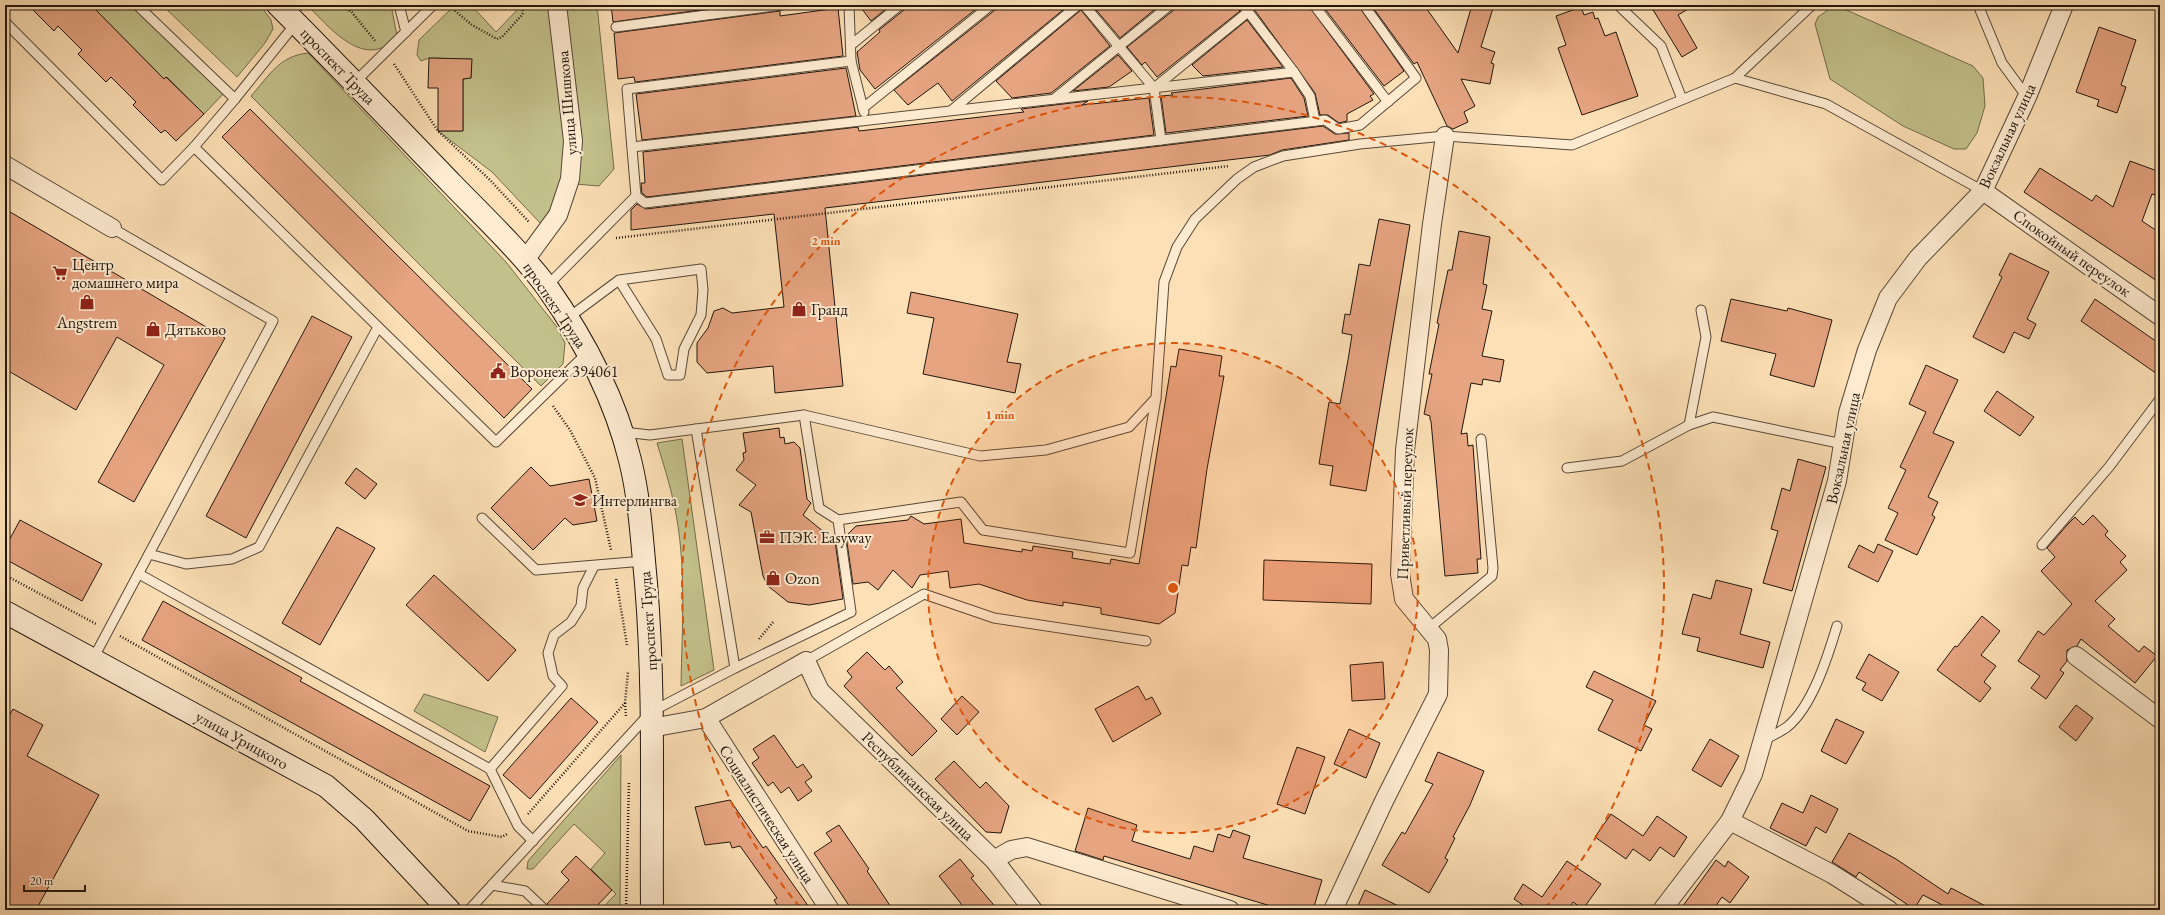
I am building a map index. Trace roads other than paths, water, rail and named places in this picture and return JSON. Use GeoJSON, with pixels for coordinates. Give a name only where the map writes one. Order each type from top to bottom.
{"type":"FeatureCollection","features":[{"type":"Feature","properties":{"kind":"main road","name":"проспект Труда"},"geometry":{"type":"LineString","coordinates":[[278,5],[355,82],[525,260],[546,287],[588,353],[606,392],[621,432],[636,487],[644,561],[651,648],[652,910]]}},
{"type":"Feature","properties":{"kind":"main road","name":"улица Урицкого"},"geometry":{"type":"LineString","coordinates":[[5,612],[326,786],[364,819],[449,910]]}},
{"type":"Feature","properties":{"kind":"street","name":"улица Шишкова"},"geometry":{"type":"LineString","coordinates":[[525,260],[542,239],[558,215],[570,179],[573,142],[557,5]]}},
{"type":"Feature","properties":{"kind":"street","name":"Вокзальная улица"},"geometry":{"type":"LineString","coordinates":[[1662,910],[1730,821],[1753,774],[1837,481],[1848,413],[1867,350],[1888,298],[1918,258],[1983,191],[2027,97],[2064,5]]}},
{"type":"Feature","properties":{"kind":"street","name":"Приветливый переулок"},"geometry":{"type":"LineString","coordinates":[[1333,910],[1385,799],[1438,694],[1439,650],[1437,639],[1404,599],[1400,574],[1405,450],[1432,224],[1445,136]]}},
{"type":"Feature","properties":{"kind":"street"},"geometry":{"type":"LineString","coordinates":[[5,165],[112,228]]}},
{"type":"Feature","properties":{"kind":"street","name":"Спокойный переулок"},"geometry":{"type":"LineString","coordinates":[[1983,191],[2160,316]]}},
{"type":"Feature","properties":{"kind":"street"},"geometry":{"type":"LineString","coordinates":[[2076,656],[2160,719]]}},
{"type":"Feature","properties":{"kind":"street"},"geometry":{"type":"LineString","coordinates":[[651,720],[706,718],[806,661]]}},
{"type":"Feature","properties":{"kind":"street","name":"Республиканская улица"},"geometry":{"type":"LineString","coordinates":[[806,661],[820,691],[994,860],[1033,910]]}},
{"type":"Feature","properties":{"kind":"street","name":"Социалистическая улица"},"geometry":{"type":"LineString","coordinates":[[706,718],[830,910]]}},
{"type":"Feature","properties":{"kind":"street"},"geometry":{"type":"LineString","coordinates":[[1730,821],[1832,874],[1890,910]]}},
{"type":"Feature","properties":{"kind":"street"},"geometry":{"type":"LineString","coordinates":[[994,860],[1012,850],[1027,847],[1230,910]]}},
{"type":"Feature","properties":{"kind":"lane"},"geometry":{"type":"LineString","coordinates":[[137,5],[235,99]]}},
{"type":"Feature","properties":{"kind":"lane"},"geometry":{"type":"LineString","coordinates":[[399,5],[406,32]]}},
{"type":"Feature","properties":{"kind":"lane"},"geometry":{"type":"LineString","coordinates":[[355,82],[433,5]]}},
{"type":"Feature","properties":{"kind":"lane"},"geometry":{"type":"LineString","coordinates":[[616,27],[782,5]]}},
{"type":"Feature","properties":{"kind":"lane"},"geometry":{"type":"LineString","coordinates":[[848,5],[851,61],[866,120]]}},
{"type":"Feature","properties":{"kind":"lane"},"geometry":{"type":"LineString","coordinates":[[851,45],[900,5]]}},
{"type":"Feature","properties":{"kind":"lane"},"geometry":{"type":"LineString","coordinates":[[863,108],[991,5]]}},
{"type":"Feature","properties":{"kind":"lane"},"geometry":{"type":"LineString","coordinates":[[951,111],[1078,5]]}},
{"type":"Feature","properties":{"kind":"lane"},"geometry":{"type":"LineString","coordinates":[[1084,5],[1154,88],[1161,140]]}},
{"type":"Feature","properties":{"kind":"lane"},"geometry":{"type":"LineString","coordinates":[[1054,99],[1170,5]]}},
{"type":"Feature","properties":{"kind":"lane"},"geometry":{"type":"LineString","coordinates":[[1314,5],[1388,102]]}},
{"type":"Feature","properties":{"kind":"lane"},"geometry":{"type":"LineString","coordinates":[[851,61],[627,89],[636,196],[644,202],[1314,121],[1325,120],[1338,129],[1360,125],[1416,78],[1364,5]]}},
{"type":"Feature","properties":{"kind":"lane"},"geometry":{"type":"LineString","coordinates":[[1618,5],[1661,46],[1682,99]]}},
{"type":"Feature","properties":{"kind":"lane"},"geometry":{"type":"LineString","coordinates":[[804,416],[820,508],[838,520],[961,502],[984,530],[1130,553],[1156,398],[1164,282],[1177,247],[1195,219],[1237,179],[1254,167],[1283,156],[1360,144],[1445,136],[1572,145],[1735,78],[1812,5]]}},
{"type":"Feature","properties":{"kind":"lane"},"geometry":{"type":"LineString","coordinates":[[1978,5],[2002,63],[2027,97]]}},
{"type":"Feature","properties":{"kind":"lane"},"geometry":{"type":"LineString","coordinates":[[1154,88],[1245,8],[1294,72],[1310,96],[1314,121]]}},
{"type":"Feature","properties":{"kind":"lane"},"geometry":{"type":"LineString","coordinates":[[5,22],[162,180],[194,147],[235,99],[296,23]]}},
{"type":"Feature","properties":{"kind":"lane"},"geometry":{"type":"LineString","coordinates":[[632,147],[1294,72]]}},
{"type":"Feature","properties":{"kind":"lane"},"geometry":{"type":"LineString","coordinates":[[1735,78],[1826,104],[1983,191]]}},
{"type":"Feature","properties":{"kind":"lane"},"geometry":{"type":"LineString","coordinates":[[194,147],[496,442],[588,353]]}},
{"type":"Feature","properties":{"kind":"lane"},"geometry":{"type":"LineString","coordinates":[[546,287],[636,196]]}},
{"type":"Feature","properties":{"kind":"lane"},"geometry":{"type":"LineString","coordinates":[[93,659],[273,321],[112,228]]}},
{"type":"Feature","properties":{"kind":"lane"},"geometry":{"type":"LineString","coordinates":[[566,318],[619,280],[701,269],[703,290],[701,314],[684,349],[680,375],[668,375],[656,339],[619,280]]}},
{"type":"Feature","properties":{"kind":"lane"},"geometry":{"type":"LineString","coordinates":[[1689,425],[1706,337],[1701,310]]}},
{"type":"Feature","properties":{"kind":"lane"},"geometry":{"type":"LineString","coordinates":[[150,554],[186,564],[232,560],[259,547],[378,327]]}},
{"type":"Feature","properties":{"kind":"lane"},"geometry":{"type":"LineString","coordinates":[[621,432],[650,435],[804,416],[980,456],[1046,450],[1129,427],[1156,398]]}},
{"type":"Feature","properties":{"kind":"lane"},"geometry":{"type":"LineString","coordinates":[[2042,545],[2109,467],[2160,399]]}},
{"type":"Feature","properties":{"kind":"lane"},"geometry":{"type":"LineString","coordinates":[[1567,468],[1622,461],[1689,425],[1713,417],[1843,444]]}},
{"type":"Feature","properties":{"kind":"lane"},"geometry":{"type":"LineString","coordinates":[[696,429],[735,668]]}},
{"type":"Feature","properties":{"kind":"lane"},"geometry":{"type":"LineString","coordinates":[[1428,629],[1492,576],[1493,568],[1481,439]]}},
{"type":"Feature","properties":{"kind":"lane"},"geometry":{"type":"LineString","coordinates":[[482,518],[536,570],[614,565],[644,561]]}},
{"type":"Feature","properties":{"kind":"lane"},"geometry":{"type":"LineString","coordinates":[[470,910],[628,736],[735,668],[851,612],[838,520]]}},
{"type":"Feature","properties":{"kind":"lane"},"geometry":{"type":"LineString","coordinates":[[490,769],[562,686],[553,676],[548,654],[554,635],[571,622],[581,606],[583,588],[594,566]]}},
{"type":"Feature","properties":{"kind":"lane"},"geometry":{"type":"LineString","coordinates":[[139,574],[490,769],[518,826],[533,841]]}},
{"type":"Feature","properties":{"kind":"lane"},"geometry":{"type":"LineString","coordinates":[[806,661],[924,594],[994,618],[1146,641]]}},
{"type":"Feature","properties":{"kind":"lane"},"geometry":{"type":"LineString","coordinates":[[1762,742],[1788,726],[1805,706],[1828,656],[1837,626]]}},
{"type":"Feature","properties":{"kind":"lane"},"geometry":{"type":"LineString","coordinates":[[492,885],[525,892],[543,908]]}},
{"type":"Feature","properties":{"kind":"place","name":"Центр домашнего мира"},"geometry":{"type":"Point","coordinates":[60,273]}},
{"type":"Feature","properties":{"kind":"place","name":"Angstrem"},"geometry":{"type":"Point","coordinates":[87,302]}},
{"type":"Feature","properties":{"kind":"place","name":"Гранд"},"geometry":{"type":"Point","coordinates":[799,309]}},
{"type":"Feature","properties":{"kind":"place","name":"Дятьково"},"geometry":{"type":"Point","coordinates":[153,329]}},
{"type":"Feature","properties":{"kind":"place","name":"Воронеж 394061"},"geometry":{"type":"Point","coordinates":[498,371]}},
{"type":"Feature","properties":{"kind":"place","name":"Интерлингва"},"geometry":{"type":"Point","coordinates":[580,500]}},
{"type":"Feature","properties":{"kind":"place","name":"ПЭК: Easyway"},"geometry":{"type":"Point","coordinates":[767,537]}},
{"type":"Feature","properties":{"kind":"place","name":"Ozon"},"geometry":{"type":"Point","coordinates":[773,578]}}]}
